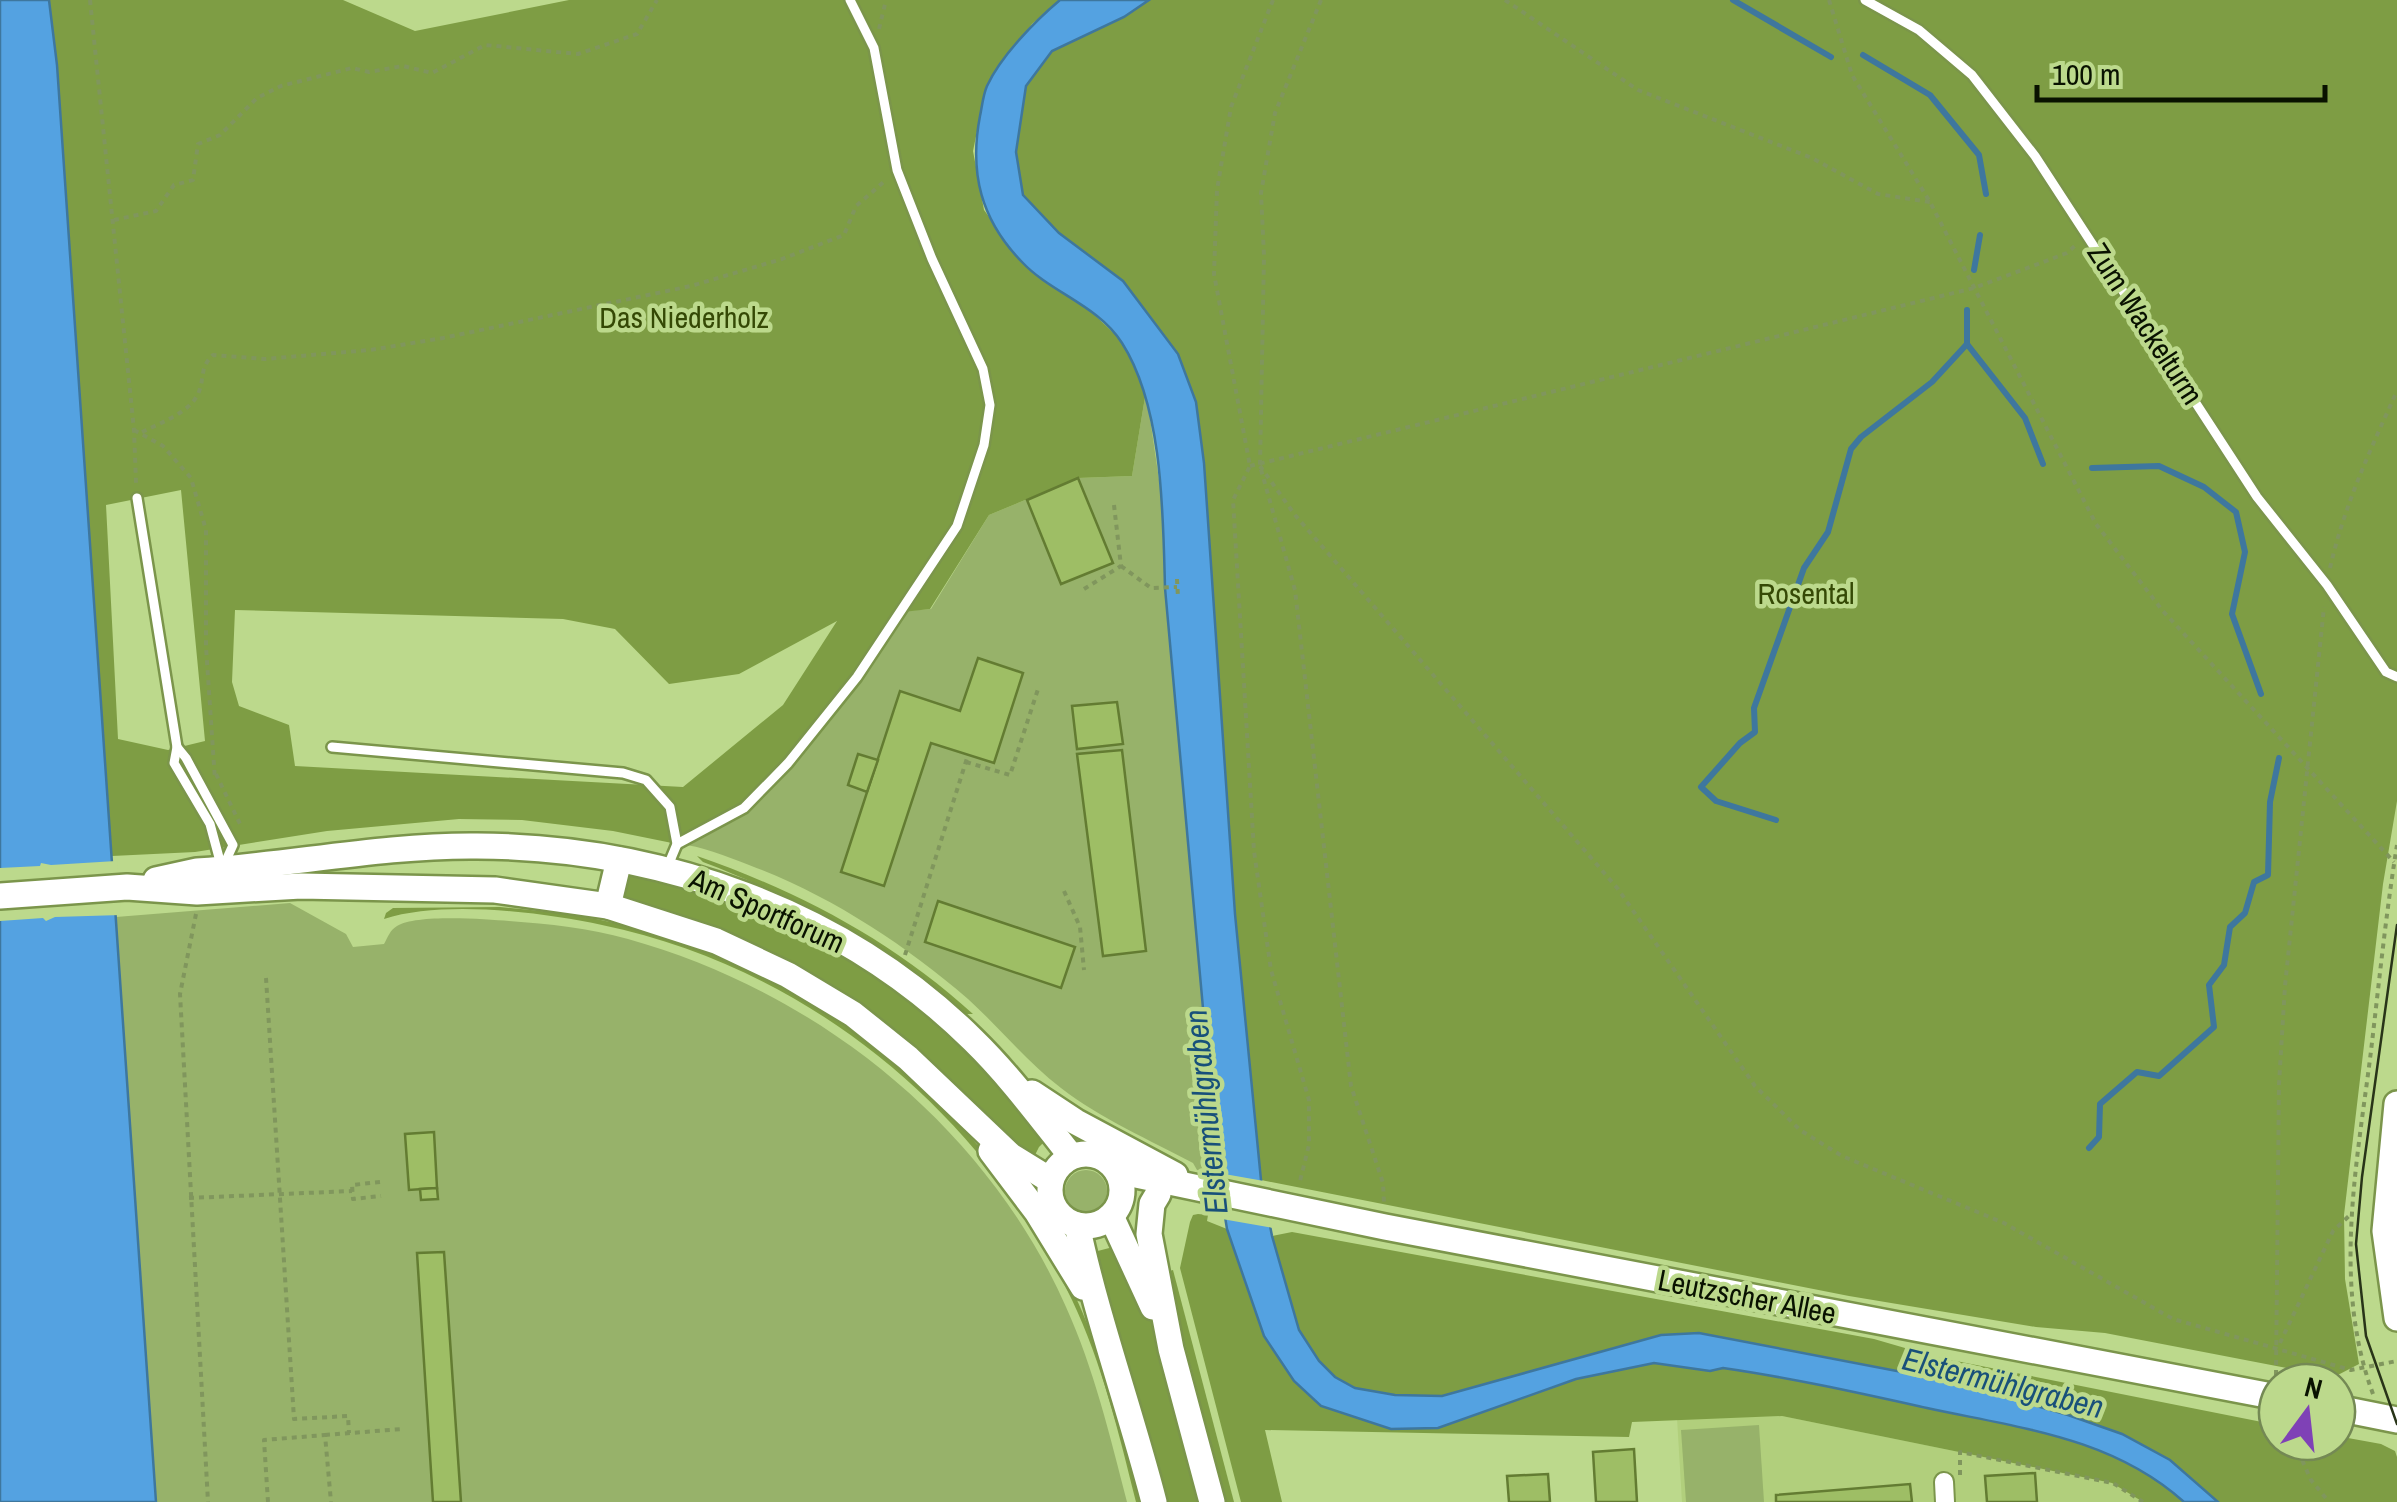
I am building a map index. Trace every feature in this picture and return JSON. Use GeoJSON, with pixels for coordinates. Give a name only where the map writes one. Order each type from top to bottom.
{"type":"FeatureCollection","features":[{"type":"Feature","properties":{"kind":"main road","name":"Am Sportforum"},"geometry":{"type":"LineString","coordinates":[[208,885],[301,886],[476,846],[540,849],[620,860],[672,856],[868,956],[898,978],[976,1043],[1071,1156]]}},
{"type":"Feature","properties":{"kind":"main road"},"geometry":{"type":"LineString","coordinates":[[608,906],[620,860]]}},
{"type":"Feature","properties":{"kind":"main road","name":"Am Sportforum"},"geometry":{"type":"LineString","coordinates":[[208,885],[368,870],[392,890],[495,890],[608,906],[716,941],[788,974],[853,1014],[908,1058],[1010,1156],[1050,1180]]}},
{"type":"Feature","properties":{"kind":"main road"},"geometry":{"type":"LineString","coordinates":[[0,896],[208,885]]}},
{"type":"Feature","properties":{"kind":"main road","name":"Leutzscher Allee"},"geometry":{"type":"LineString","coordinates":[[976,1043],[1047,1105],[1217,1195]]}},
{"type":"Feature","properties":{"kind":"main road"},"geometry":{"type":"LineString","coordinates":[[2397,1104],[2385,1230],[2397,1318]]}},
{"type":"Feature","properties":{"kind":"main road","name":"Am Sportforum"},"geometry":{"type":"LineString","coordinates":[[956,1107],[1037,1212],[1096,1309]]}},
{"type":"Feature","properties":{"kind":"main road"},"geometry":{"type":"LineString","coordinates":[[1116,1195],[1095,1225],[1077,1225],[1066,1221],[1051,1204],[1050,1180],[1054,1170],[1071,1156],[1102,1157],[1116,1195],[1171,1348]]}},
{"type":"Feature","properties":{"kind":"main road"},"geometry":{"type":"LineString","coordinates":[[1158,1194],[1152,1204],[1149,1234],[1171,1348],[1212,1502]]}},
{"type":"Feature","properties":{"kind":"main road","name":"Leutzscher Allee"},"geometry":{"type":"LineString","coordinates":[[1116,1195],[1217,1195]]}},
{"type":"Feature","properties":{"kind":"main road","name":"Leutzscher Allee"},"geometry":{"type":"LineString","coordinates":[[1116,1195],[1217,1195],[2257,1392]]}},
{"type":"Feature","properties":{"kind":"main road","name":"Am Sportforum"},"geometry":{"type":"LineString","coordinates":[[1077,1225],[1096,1309],[1120,1376],[1154,1502]]}},
{"type":"Feature","properties":{"kind":"main road"},"geometry":{"type":"LineString","coordinates":[[2357,1412],[2397,1420]]}},
{"type":"Feature","properties":{"kind":"street"},"geometry":{"type":"LineString","coordinates":[[1944,1482],[1945,1502]]}},
{"type":"Feature","properties":{"kind":"lane"},"geometry":{"type":"LineString","coordinates":[[672,856],[744,808],[788,764],[857,677],[957,526],[984,445],[990,405],[983,368],[932,259],[897,170],[874,48],[850,0]]}},
{"type":"Feature","properties":{"kind":"lane","name":"Zum Wackelturm"},"geometry":{"type":"LineString","coordinates":[[1865,0],[1920,30],[1972,75],[2036,156],[2257,498],[2327,585],[2386,672],[2397,677]]}},
{"type":"Feature","properties":{"kind":"lane"},"geometry":{"type":"LineString","coordinates":[[137,498],[177,747],[174,763],[210,824],[208,885]]}},
{"type":"Feature","properties":{"kind":"lane"},"geometry":{"type":"LineString","coordinates":[[332,746],[624,773],[646,780],[670,806],[672,856]]}},
{"type":"Feature","properties":{"kind":"lane"},"geometry":{"type":"LineString","coordinates":[[177,747],[233,845],[208,885]]}},
{"type":"Feature","properties":{"kind":"path"},"geometry":{"type":"LineString","coordinates":[[90,0],[134,430],[137,498]]}},
{"type":"Feature","properties":{"kind":"path"},"geometry":{"type":"LineString","coordinates":[[114,220],[156,211],[174,185],[193,180],[198,144],[220,135],[257,98],[281,86],[352,68],[369,72],[402,66],[432,73],[485,45],[578,54],[637,34],[657,0]]}},
{"type":"Feature","properties":{"kind":"path"},"geometry":{"type":"LineString","coordinates":[[874,48],[886,0]]}},
{"type":"Feature","properties":{"kind":"path"},"geometry":{"type":"LineString","coordinates":[[1273,0],[1231,106],[1216,190],[1214,274],[1250,466],[1233,500],[1254,850],[1271,970],[1309,1100],[1308,1145],[1295,1210]]}},
{"type":"Feature","properties":{"kind":"path"},"geometry":{"type":"LineString","coordinates":[[1321,0],[1275,114],[1261,193],[1264,256],[1260,466],[1295,590],[1351,1086],[1383,1184],[1385,1227]]}},
{"type":"Feature","properties":{"kind":"path"},"geometry":{"type":"LineString","coordinates":[[1505,0],[1638,90],[1812,158],[1878,194],[1930,202]]}},
{"type":"Feature","properties":{"kind":"path"},"geometry":{"type":"LineString","coordinates":[[1829,0],[1852,74],[1930,202],[2096,524],[2162,610],[2394,862]]}},
{"type":"Feature","properties":{"kind":"path"},"geometry":{"type":"LineString","coordinates":[[142,432],[177,415],[198,395],[203,364],[212,355],[265,360],[370,350],[691,286],[782,259],[844,234],[856,206],[897,170]]}},
{"type":"Feature","properties":{"kind":"path"},"geometry":{"type":"LineString","coordinates":[[1250,466],[1974,288],[2067,253],[2087,234]]}},
{"type":"Feature","properties":{"kind":"path"},"geometry":{"type":"LineString","coordinates":[[2278,1362],[2279,1084],[2285,986],[2327,585],[2338,534],[2397,390]]}},
{"type":"Feature","properties":{"kind":"path"},"geometry":{"type":"LineString","coordinates":[[134,430],[162,446],[191,478],[206,530],[206,647],[216,774]]}},
{"type":"Feature","properties":{"kind":"path"},"geometry":{"type":"LineString","coordinates":[[1260,466],[1295,515],[1618,890],[1755,1086],[1800,1130],[1842,1156],[2004,1223],[2173,1319],[2351,1370],[2397,1361]]}},
{"type":"Feature","properties":{"kind":"path"},"geometry":{"type":"LineString","coordinates":[[1114,506],[1121,566],[1150,588],[1177,588]]}},
{"type":"Feature","properties":{"kind":"path"},"geometry":{"type":"LineString","coordinates":[[1084,589],[1121,566]]}},
{"type":"Feature","properties":{"kind":"path"},"geometry":{"type":"LineString","coordinates":[[1176,579],[1178,598]]}},
{"type":"Feature","properties":{"kind":"path"},"geometry":{"type":"LineString","coordinates":[[966,762],[1010,775],[1038,689]]}},
{"type":"Feature","properties":{"kind":"path"},"geometry":{"type":"LineString","coordinates":[[898,978],[968,754]]}},
{"type":"Feature","properties":{"kind":"path"},"geometry":{"type":"LineString","coordinates":[[2364,1368],[2352,1278],[2350,1215],[2397,845]]}},
{"type":"Feature","properties":{"kind":"path"},"geometry":{"type":"LineString","coordinates":[[208,885],[180,994],[208,1502]]}},
{"type":"Feature","properties":{"kind":"path"},"geometry":{"type":"LineString","coordinates":[[1064,890],[1080,926],[1084,970]]}},
{"type":"Feature","properties":{"kind":"path"},"geometry":{"type":"LineString","coordinates":[[266,978],[294,1419],[348,1416],[349,1433]]}},
{"type":"Feature","properties":{"kind":"path"},"geometry":{"type":"LineString","coordinates":[[380,1182],[352,1185],[352,1191],[353,1199],[381,1196]]}},
{"type":"Feature","properties":{"kind":"path"},"geometry":{"type":"LineString","coordinates":[[189,1198],[352,1191]]}},
{"type":"Feature","properties":{"kind":"path"},"geometry":{"type":"LineString","coordinates":[[2278,1347],[2333,1230],[2350,1215]]}},
{"type":"Feature","properties":{"kind":"path"},"geometry":{"type":"LineString","coordinates":[[268,1502],[264,1440],[402,1429]]}},
{"type":"Feature","properties":{"kind":"path"},"geometry":{"type":"LineString","coordinates":[[325,1435],[331,1502]]}},
{"type":"Feature","properties":{"kind":"path"},"geometry":{"type":"LineString","coordinates":[[1944,1482],[1960,1482],[1960,1452],[2112,1483],[2143,1502]]}},
{"type":"Feature","properties":{"kind":"path"},"geometry":{"type":"LineString","coordinates":[[2302,1462],[2310,1480],[2329,1502]]}},
{"type":"Feature","properties":{"kind":"shaded area"},"geometry":{"type":"Polygon","coordinates":[[[1146,391],[1163,507],[1165,588],[1218,1174],[1197,1170],[1193,1163],[1076,1099],[1037,1067],[968,999],[864,922],[779,877],[714,852],[677,844],[903,611],[931,609],[989,515],[1078,478],[1132,476],[1146,391]]]}},
{"type":"Feature","properties":{"kind":"shaded area"},"geometry":{"type":"Polygon","coordinates":[[[290,903],[346,934],[353,947],[384,944],[397,926],[434,919],[484,919],[613,935],[698,963],[765,993],[829,1031],[888,1075],[942,1125],[991,1181],[1032,1241],[1085,1354],[1127,1502],[156,1502],[116,917],[290,903]]]}},
{"type":"Feature","properties":{"kind":"shaded area"},"geometry":{"type":"Polygon","coordinates":[[[1086,1170],[1101,1176],[1107,1191],[1101,1206],[1086,1212],[1071,1206],[1065,1191],[1071,1176],[1086,1170]]]}},
{"type":"Feature","properties":{"kind":"shaded area"},"geometry":{"type":"Polygon","coordinates":[[[1782,1416],[2112,1483],[2143,1502],[1682,1502],[1677,1418],[1782,1416]]]}},
{"type":"Feature","properties":{"kind":"shaded area"},"geometry":{"type":"Polygon","coordinates":[[[1759,1425],[1764,1502],[1686,1502],[1681,1430],[1759,1425]]]}},
{"type":"Feature","properties":{"kind":"green space","name":"Das Niederholz"},"geometry":{"type":"Polygon","coordinates":[[[49,0],[343,0],[415,31],[569,0],[1060,0],[1032,24],[986,87],[973,151],[984,210],[1023,263],[1083,304],[1121,340],[1146,391],[1132,476],[1078,478],[989,515],[930,609],[903,612],[857,677],[744,808],[677,844],[613,831],[522,820],[459,819],[327,831],[195,852],[112,856],[57,65],[49,0]],[[181,490],[106,505],[118,739],[168,750],[205,741],[181,490]],[[235,610],[232,682],[239,706],[289,725],[295,766],[683,787],[783,705],[837,621],[739,674],[669,684],[615,629],[563,619],[235,610]]]}},
{"type":"Feature","properties":{"kind":"green space","name":"Rosental"},"geometry":{"type":"Polygon","coordinates":[[[1149,0],[2397,0],[2397,801],[2383,884],[2344,1215],[2345,1279],[2359,1364],[2257,1362],[2105,1333],[2036,1327],[1849,1296],[1261,1180],[1235,914],[1204,463],[1123,281],[1059,233],[1023,195],[1016,152],[1026,86],[1052,51],[1124,17],[1149,0]]]}},
{"type":"Feature","properties":{"kind":"green space"},"geometry":{"type":"Polygon","coordinates":[[[697,856],[771,885],[843,921],[910,963],[973,1014],[965,1014],[903,967],[840,927],[697,856]]]}},
{"type":"Feature","properties":{"kind":"green space"},"geometry":{"type":"Polygon","coordinates":[[[631,869],[733,897],[863,964],[951,1033],[1049,1137],[1032,1161],[925,1062],[624,899],[631,869]]]}},
{"type":"Feature","properties":{"kind":"green space"},"geometry":{"type":"Polygon","coordinates":[[[500,907],[627,926],[699,948],[768,979],[833,1017],[894,1063],[950,1114],[999,1172],[1042,1234],[1077,1300],[1097,1349],[1141,1502],[1136,1502],[1101,1374],[1072,1300],[1034,1231],[990,1168],[938,1110],[881,1058],[818,1013],[750,975],[678,946],[602,925],[522,912],[434,910],[384,919],[393,908],[500,907]]]}},
{"type":"Feature","properties":{"kind":"green space"},"geometry":{"type":"Polygon","coordinates":[[[1198,1214],[1208,1215],[1207,1221],[1227,1229],[1264,1336],[1321,1406],[1391,1429],[1438,1428],[1576,1379],[1654,1363],[1710,1371],[1722,1368],[1825,1386],[2063,1438],[2126,1462],[2184,1502],[2143,1502],[2112,1483],[1782,1416],[1632,1422],[1629,1437],[1265,1430],[1282,1502],[1241,1502],[1180,1268],[1190,1222],[1198,1214]]]}},
{"type":"Feature","properties":{"kind":"green space"},"geometry":{"type":"Polygon","coordinates":[[[1292,1232],[1874,1339],[1936,1357],[2257,1421],[2257,1462],[2357,1462],[2357,1440],[2381,1444],[2395,1451],[2397,1457],[2397,1502],[2218,1502],[2170,1460],[1661,1335],[1442,1396],[1395,1395],[1355,1388],[1335,1377],[1319,1361],[1299,1330],[1272,1236],[1292,1232]]]}},
{"type":"Feature","properties":{"kind":"green space"},"geometry":{"type":"Polygon","coordinates":[[[1117,1246],[1166,1365],[1204,1502],[1163,1502],[1090,1253],[1117,1246]]]}},
{"type":"Feature","properties":{"kind":"green space"},"geometry":{"type":"Polygon","coordinates":[[[1173,1270],[1234,1502],[1226,1502],[1166,1272],[1173,1270]]]}},
{"type":"Feature","properties":{"kind":"water"},"geometry":{"type":"Polygon","coordinates":[[[0,0],[49,0],[57,65],[156,1502],[0,1502],[0,0]]]}},
{"type":"Feature","properties":{"kind":"water"},"geometry":{"type":"Polygon","coordinates":[[[1060,0],[1149,0],[1124,17],[1052,51],[1026,86],[1016,152],[1023,195],[1059,233],[1123,281],[1178,354],[1196,402],[1204,463],[1235,914],[1261,1180],[1272,1236],[1299,1330],[1319,1361],[1335,1377],[1355,1388],[1395,1395],[1442,1396],[1661,1335],[1699,1333],[1949,1381],[2068,1415],[2122,1434],[2170,1460],[2218,1502],[2184,1502],[2126,1463],[2030,1429],[1723,1368],[1710,1371],[1654,1363],[1576,1379],[1438,1428],[1391,1429],[1321,1406],[1294,1381],[1264,1336],[1227,1229],[1218,1174],[1165,588],[1158,461],[1146,398],[1136,369],[1112,330],[1034,273],[1008,246],[988,212],[978,176],[977,137],[987,86],[1019,40],[1060,0]]]}},
{"type":"Feature","properties":{"kind":"pier"},"geometry":{"type":"Polygon","coordinates":[[[117,857],[121,915],[0,921],[0,868],[116,861],[117,857]]]}},
{"type":"Feature","properties":{"kind":"pier"},"geometry":{"type":"Polygon","coordinates":[[[1213,1172],[1264,1181],[1273,1228],[1222,1219],[1213,1172]]]}},
{"type":"Feature","properties":{"kind":"building"},"geometry":{"type":"Polygon","coordinates":[[[1078,478],[1113,563],[1061,584],[1027,500],[1078,478]]]}},
{"type":"Feature","properties":{"kind":"building"},"geometry":{"type":"Polygon","coordinates":[[[978,658],[1023,673],[994,763],[931,743],[884,886],[841,872],[900,691],[960,711],[978,658]]]}},
{"type":"Feature","properties":{"kind":"building"},"geometry":{"type":"Polygon","coordinates":[[[1117,702],[1123,744],[1077,749],[1072,706],[1117,702]]]}},
{"type":"Feature","properties":{"kind":"building"},"geometry":{"type":"Polygon","coordinates":[[[1122,750],[1146,951],[1103,956],[1077,754],[1122,750]]]}},
{"type":"Feature","properties":{"kind":"building"},"geometry":{"type":"Polygon","coordinates":[[[858,754],[878,760],[867,792],[848,785],[858,754]]]}},
{"type":"Feature","properties":{"kind":"building"},"geometry":{"type":"Polygon","coordinates":[[[938,901],[1075,947],[1061,988],[925,942],[938,901]]]}},
{"type":"Feature","properties":{"kind":"building"},"geometry":{"type":"Polygon","coordinates":[[[434,1132],[437,1188],[409,1190],[405,1134],[434,1132]]]}},
{"type":"Feature","properties":{"kind":"building"},"geometry":{"type":"Polygon","coordinates":[[[437,1188],[438,1199],[421,1200],[420,1189],[437,1188]]]}},
{"type":"Feature","properties":{"kind":"building"},"geometry":{"type":"Polygon","coordinates":[[[444,1252],[461,1502],[433,1502],[417,1253],[444,1252]]]}},
{"type":"Feature","properties":{"kind":"building"},"geometry":{"type":"Polygon","coordinates":[[[1634,1449],[1637,1502],[1596,1502],[1593,1452],[1634,1449]]]}},
{"type":"Feature","properties":{"kind":"building"},"geometry":{"type":"Polygon","coordinates":[[[2035,1473],[2037,1502],[1987,1502],[1985,1476],[2035,1473]]]}},
{"type":"Feature","properties":{"kind":"building"},"geometry":{"type":"Polygon","coordinates":[[[1548,1474],[1550,1502],[1509,1502],[1507,1476],[1548,1474]]]}},
{"type":"Feature","properties":{"kind":"building"},"geometry":{"type":"Polygon","coordinates":[[[1910,1484],[1912,1502],[1776,1502],[1776,1495],[1910,1484]]]}},
{"type":"Feature","properties":{"kind":"waterway"},"geometry":{"type":"LineString","coordinates":[[1733,0],[1831,57]]}},
{"type":"Feature","properties":{"kind":"waterway"},"geometry":{"type":"LineString","coordinates":[[1863,55],[1930,95],[1979,155],[1986,194]]}},
{"type":"Feature","properties":{"kind":"waterway"},"geometry":{"type":"LineString","coordinates":[[1974,270],[1980,235]]}},
{"type":"Feature","properties":{"kind":"waterway"},"geometry":{"type":"LineString","coordinates":[[1967,310],[1967,344],[2025,418],[2043,464]]}},
{"type":"Feature","properties":{"kind":"waterway"},"geometry":{"type":"LineString","coordinates":[[1776,820],[1716,801],[1701,787],[1755,732],[1754,708],[1804,568],[1828,532],[1851,449],[1932,382],[1967,344]]}},
{"type":"Feature","properties":{"kind":"waterway"},"geometry":{"type":"LineString","coordinates":[[2092,468],[2159,466],[2204,487],[2236,512],[2245,552],[2232,614],[2261,694]]}},
{"type":"Feature","properties":{"kind":"waterway"},"geometry":{"type":"LineString","coordinates":[[2089,1148],[2099,1137],[2100,1104],[2137,1072],[2159,1076],[2214,1027],[2209,985],[2224,965],[2230,927],[2245,913],[2254,882],[2268,875],[2270,802],[2279,758]]}},
{"type":"Feature","properties":{"kind":"tram line"},"geometry":{"type":"LineString","coordinates":[[2397,925],[2356,1244],[2366,1336],[2397,1424]]}},
{"type":"Feature","properties":{"kind":"water label","name":"Elstermühlgraben"},"geometry":{"type":"Point","coordinates":[1206,1112]}},
{"type":"Feature","properties":{"kind":"water label","name":"Elstermühlgraben"},"geometry":{"type":"Point","coordinates":[2003,1383]}}]}
